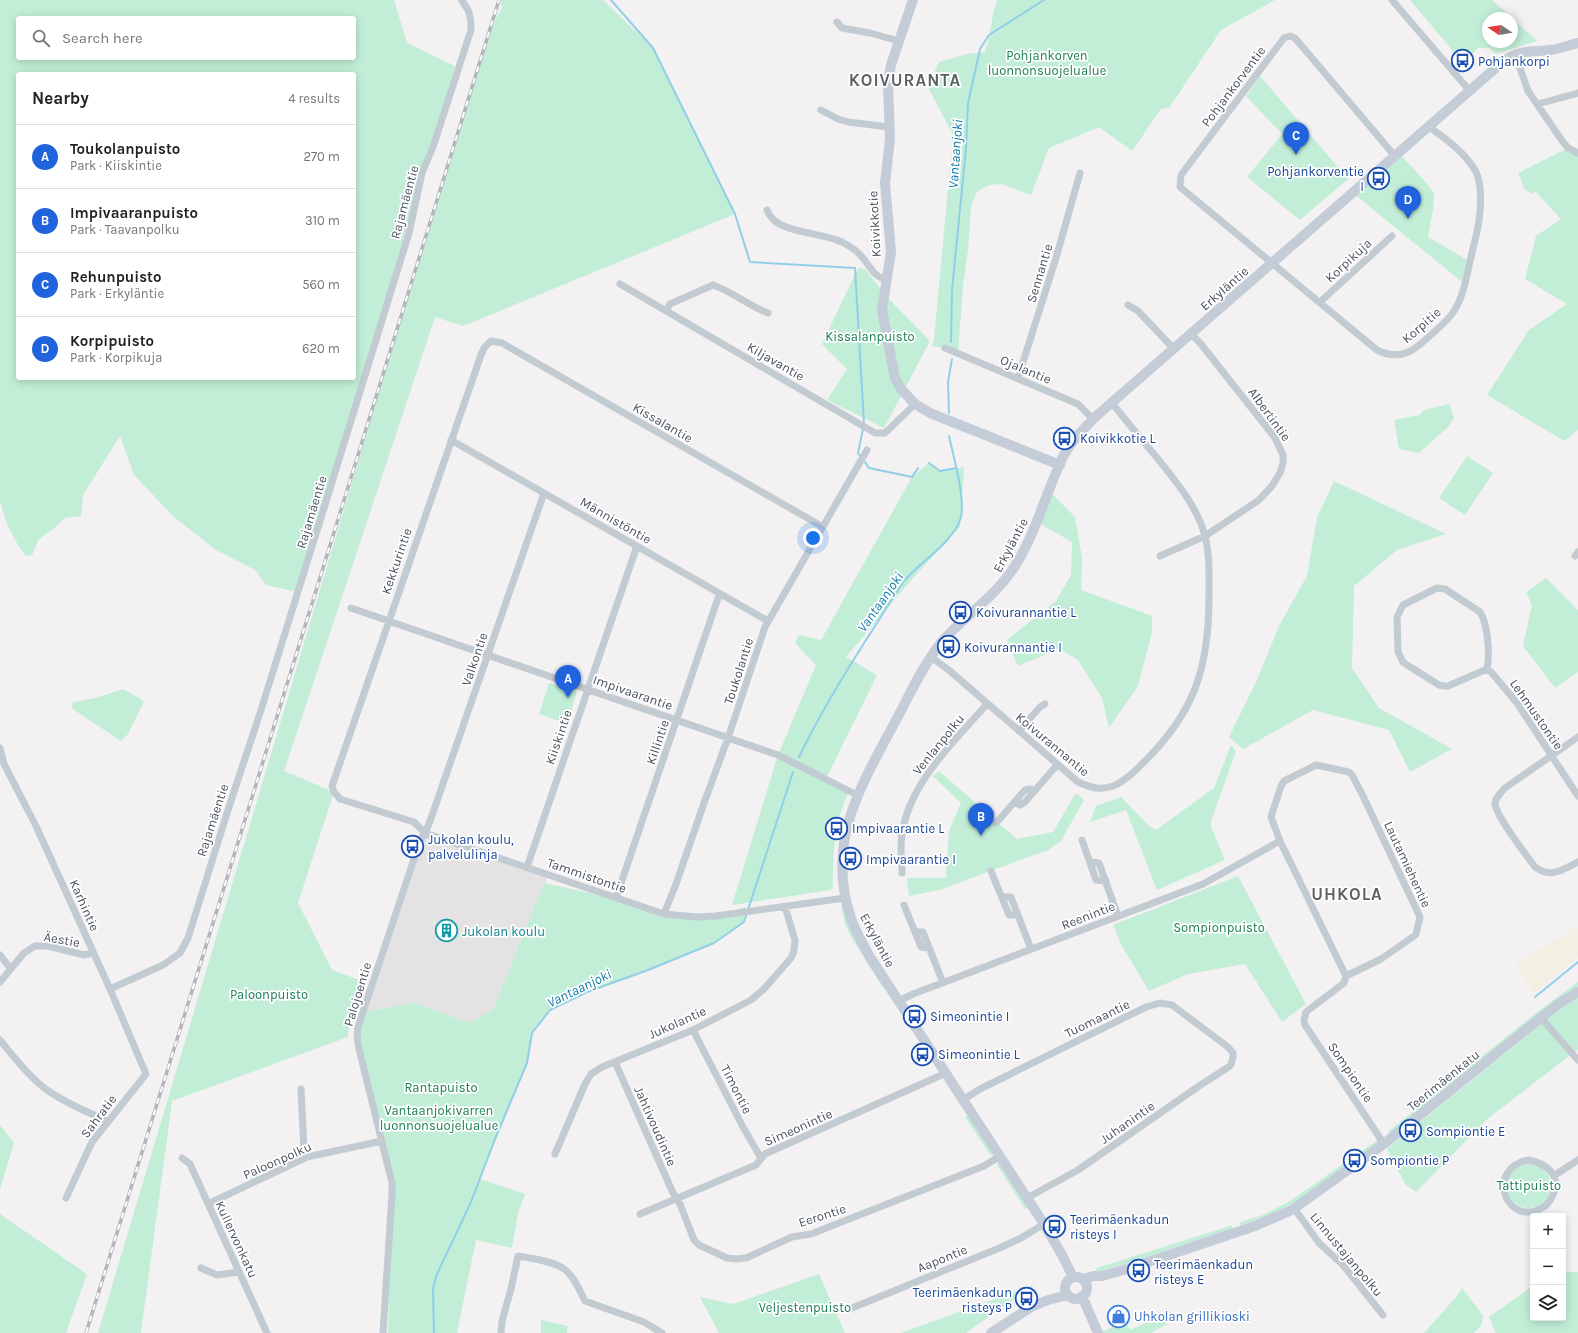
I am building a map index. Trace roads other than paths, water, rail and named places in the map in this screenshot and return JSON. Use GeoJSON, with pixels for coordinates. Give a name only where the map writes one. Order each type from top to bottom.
{"type":"FeatureCollection","features":[{"type":"Feature","properties":{"kind":"street","name":"Koivikkotie"},"geometry":{"type":"LineString","coordinates":[[913,0],[891,65],[888,84],[890,138],[885,183],[891,252],[882,310],[895,378],[901,389],[915,404],[930,413],[1060,465]]}},
{"type":"Feature","properties":{"kind":"street"},"geometry":{"type":"LineString","coordinates":[[1392,0],[1469,90]]}},
{"type":"Feature","properties":{"kind":"street","name":"Rajamäentie"},"geometry":{"type":"LineString","coordinates":[[110,989],[163,965],[180,953],[188,938],[332,482],[409,232],[422,173],[433,147],[471,30],[471,17],[468,9],[462,1]]}},
{"type":"Feature","properties":{"kind":"street"},"geometry":{"type":"LineString","coordinates":[[837,22],[842,28],[870,33],[899,41]]}},
{"type":"Feature","properties":{"kind":"street","name":"Pohjankorventie"},"geometry":{"type":"LineString","coordinates":[[1271,263],[1182,190],[1180,187],[1180,181],[1182,174],[1284,38],[1290,36],[1295,38],[1394,155]]}},
{"type":"Feature","properties":{"kind":"street","name":"Erkyläntie"},"geometry":{"type":"LineString","coordinates":[[1098,1333],[1081,1285],[1044,1224],[870,956],[858,935],[845,898],[842,869],[844,838],[848,818],[858,795],[931,657],[952,631],[990,597],[1003,583],[1016,565],[1030,540],[1060,465],[1074,439],[1093,419],[1394,155],[1506,59],[1515,54],[1530,50],[1550,50],[1578,43]]}},
{"type":"Feature","properties":{"kind":"street"},"geometry":{"type":"LineString","coordinates":[[1515,54],[1528,91],[1563,142],[1568,148],[1578,153]]}},
{"type":"Feature","properties":{"kind":"street"},"geometry":{"type":"LineString","coordinates":[[1538,104],[1578,93]]}},
{"type":"Feature","properties":{"kind":"street"},"geometry":{"type":"LineString","coordinates":[[821,110],[838,119],[848,122],[889,127]]}},
{"type":"Feature","properties":{"kind":"street","name":"Korpitie"},"geometry":{"type":"LineString","coordinates":[[1271,263],[1377,350],[1394,355],[1410,352],[1421,344],[1454,311],[1462,294],[1479,220],[1480,183],[1476,172],[1462,153],[1428,126]]}},
{"type":"Feature","properties":{"kind":"street","name":"Sennantie"},"geometry":{"type":"LineString","coordinates":[[1018,378],[1056,258],[1080,173]]}},
{"type":"Feature","properties":{"kind":"street"},"geometry":{"type":"LineString","coordinates":[[767,210],[772,219],[782,226],[841,241],[856,250],[878,277],[886,280]]}},
{"type":"Feature","properties":{"kind":"street","name":"Korpikuja"},"geometry":{"type":"LineString","coordinates":[[1320,302],[1392,236]]}},
{"type":"Feature","properties":{"kind":"street","name":"Kiljavantie"},"geometry":{"type":"LineString","coordinates":[[620,284],[875,433],[885,433],[915,404]]}},
{"type":"Feature","properties":{"kind":"street"},"geometry":{"type":"LineString","coordinates":[[666,311],[670,304],[713,285],[757,309],[768,313]]}},
{"type":"Feature","properties":{"kind":"street"},"geometry":{"type":"LineString","coordinates":[[1128,305],[1138,311],[1174,349]]}},
{"type":"Feature","properties":{"kind":"street","name":"Albertintie"},"geometry":{"type":"LineString","coordinates":[[1191,334],[1201,344],[1275,438],[1283,455],[1283,463],[1280,473],[1264,496],[1205,536]]}},
{"type":"Feature","properties":{"kind":"street","name":"Kekkurintie"},"geometry":{"type":"LineString","coordinates":[[334,792],[332,786],[333,780],[451,440],[481,355],[484,348],[491,341]]}},
{"type":"Feature","properties":{"kind":"street","name":"Kissalantie"},"geometry":{"type":"LineString","coordinates":[[491,341],[502,343],[823,527]]}},
{"type":"Feature","properties":{"kind":"street","name":"Ojalantie"},"geometry":{"type":"LineString","coordinates":[[945,348],[1078,404],[1093,419]]}},
{"type":"Feature","properties":{"kind":"street","name":"Koivurannantie"},"geometry":{"type":"LineString","coordinates":[[931,657],[950,671],[1078,782],[1096,790],[1115,786],[1131,775],[1155,752],[1176,725],[1194,694],[1207,646],[1209,624],[1209,568],[1205,536],[1200,520],[1183,490],[1112,403]]}},
{"type":"Feature","properties":{"kind":"street","name":"Männistöntie"},"geometry":{"type":"LineString","coordinates":[[451,440],[768,621]]}},
{"type":"Feature","properties":{"kind":"street","name":"Toukolantie"},"geometry":{"type":"LineString","coordinates":[[664,914],[728,738],[765,627],[867,450]]}},
{"type":"Feature","properties":{"kind":"street","name":"Valkontie"},"geometry":{"type":"LineString","coordinates":[[425,833],[544,493]]}},
{"type":"Feature","properties":{"kind":"street"},"geometry":{"type":"LineString","coordinates":[[1160,556],[1205,536]]}},
{"type":"Feature","properties":{"kind":"street","name":"Kiiskintie"},"geometry":{"type":"LineString","coordinates":[[527,867],[587,688],[637,546]]}},
{"type":"Feature","properties":{"kind":"street"},"geometry":{"type":"LineString","coordinates":[[1437,588],[1445,589],[1474,608],[1484,618],[1489,661],[1487,669],[1448,686],[1444,686],[1439,685],[1403,662],[1398,652],[1397,617],[1403,605],[1437,588]]}},
{"type":"Feature","properties":{"kind":"street","name":"Killintie"},"geometry":{"type":"LineString","coordinates":[[616,898],[720,594]]}},
{"type":"Feature","properties":{"kind":"street","name":"Impivaarantie"},"geometry":{"type":"LineString","coordinates":[[351,608],[778,755],[858,795]]}},
{"type":"Feature","properties":{"kind":"street","name":"Lehmustontie"},"geometry":{"type":"LineString","coordinates":[[1487,669],[1492,673],[1516,703],[1578,796]]}},
{"type":"Feature","properties":{"kind":"street","name":"Venlanpolku"},"geometry":{"type":"LineString","coordinates":[[902,873],[901,847],[903,831],[908,812],[916,794],[936,762],[987,704]]}},
{"type":"Feature","properties":{"kind":"street"},"geometry":{"type":"LineString","coordinates":[[1019,731],[1040,707],[1045,704]]}},
{"type":"Feature","properties":{"kind":"street"},"geometry":{"type":"LineString","coordinates":[[1578,737],[1505,788],[1498,796],[1496,806],[1499,814],[1531,861],[1541,871],[1552,874],[1578,862]]}},
{"type":"Feature","properties":{"kind":"street","name":"Karhintie"},"geometry":{"type":"LineString","coordinates":[[0,748],[2,765],[36,826],[110,989],[146,1074]]}},
{"type":"Feature","properties":{"kind":"street"},"geometry":{"type":"LineString","coordinates":[[996,823],[1014,803],[1020,805],[1025,802],[1057,765]]}},
{"type":"Feature","properties":{"kind":"street","name":"Lautamiehentie"},"geometry":{"type":"LineString","coordinates":[[1280,841],[1271,817],[1284,781],[1316,765],[1349,772],[1352,775],[1420,921],[1414,936],[1380,959],[1346,976]]}},
{"type":"Feature","properties":{"kind":"street","name":"Tammistontie"},"geometry":{"type":"LineString","coordinates":[[334,792],[340,798],[414,822],[425,833],[664,914],[696,917],[785,907],[845,898]]}},
{"type":"Feature","properties":{"kind":"street","name":"Palojoentie"},"geometry":{"type":"LineString","coordinates":[[383,1333],[392,1184],[357,1037],[358,1027],[418,849],[425,833]]}},
{"type":"Feature","properties":{"kind":"street"},"geometry":{"type":"LineString","coordinates":[[1082,840],[1096,880],[1106,881],[1118,916]]}},
{"type":"Feature","properties":{"kind":"street"},"geometry":{"type":"LineString","coordinates":[[1280,841],[1346,976]]}},
{"type":"Feature","properties":{"kind":"street","name":"Reenintie"},"geometry":{"type":"LineString","coordinates":[[899,1001],[913,994],[1030,949],[1204,884],[1280,841]]}},
{"type":"Feature","properties":{"kind":"street"},"geometry":{"type":"LineString","coordinates":[[991,871],[1009,915],[1018,915],[1030,949]]}},
{"type":"Feature","properties":{"kind":"street"},"geometry":{"type":"LineString","coordinates":[[904,905],[920,948],[929,948],[943,983]]}},
{"type":"Feature","properties":{"kind":"street","name":"Jukolantie"},"geometry":{"type":"LineString","coordinates":[[555,1154],[585,1084],[591,1074],[602,1067],[693,1030],[751,1000],[764,989],[791,958],[794,951],[794,940],[785,907]]}},
{"type":"Feature","properties":{"kind":"street","name":"Äestie"},"geometry":{"type":"LineString","coordinates":[[0,982],[24,953],[35,946],[48,946],[84,955],[93,953]]}},
{"type":"Feature","properties":{"kind":"street"},"geometry":{"type":"LineString","coordinates":[[0,955],[11,969]]}},
{"type":"Feature","properties":{"kind":"street","name":"Sompiontie"},"geometry":{"type":"LineString","coordinates":[[1346,976],[1344,983],[1306,1012],[1304,1020],[1305,1025],[1384,1144]]}},
{"type":"Feature","properties":{"kind":"street","name":"Teerimäenkatu"},"geometry":{"type":"LineString","coordinates":[[1066,1291],[1068,1280],[1081,1285],[1097,1282],[1102,1276],[1255,1226],[1276,1218],[1294,1208],[1384,1144],[1560,1003],[1578,992]]}},
{"type":"Feature","properties":{"kind":"street","name":"Tuomaantie"},"geometry":{"type":"LineString","coordinates":[[963,1100],[980,1089],[1140,1010],[1160,1003],[1172,1005],[1228,1047],[1233,1053],[1233,1057]]}},
{"type":"Feature","properties":{"kind":"street"},"geometry":{"type":"LineString","coordinates":[[1541,1018],[1578,1060]]}},
{"type":"Feature","properties":{"kind":"street","name":"Timontie"},"geometry":{"type":"LineString","coordinates":[[693,1030],[761,1158]]}},
{"type":"Feature","properties":{"kind":"street"},"geometry":{"type":"LineString","coordinates":[[0,1040],[46,1089],[70,1104],[108,1121]]}},
{"type":"Feature","properties":{"kind":"street","name":"Juhanintie"},"geometry":{"type":"LineString","coordinates":[[1027,1198],[1078,1170],[1198,1086],[1227,1068],[1231,1065],[1233,1057]]}},
{"type":"Feature","properties":{"kind":"street","name":"Jahtivoudintie"},"geometry":{"type":"LineString","coordinates":[[615,1062],[676,1199]]}},
{"type":"Feature","properties":{"kind":"street","name":"Simeonintie"},"geometry":{"type":"LineString","coordinates":[[640,1214],[756,1165],[765,1154],[946,1073]]}},
{"type":"Feature","properties":{"kind":"street","name":"Sahratie"},"geometry":{"type":"LineString","coordinates":[[66,1198],[92,1142],[146,1074]]}},
{"type":"Feature","properties":{"kind":"street"},"geometry":{"type":"LineString","coordinates":[[301,1089],[304,1150],[307,1157]]}},
{"type":"Feature","properties":{"kind":"street","name":"Paloonpolku"},"geometry":{"type":"LineString","coordinates":[[208,1204],[307,1157],[382,1141]]}},
{"type":"Feature","properties":{"kind":"street","name":"Eerontie"},"geometry":{"type":"LineString","coordinates":[[676,1199],[680,1204],[694,1240],[699,1245],[727,1258],[746,1258],[792,1237],[811,1234],[984,1166],[1000,1156]]}},
{"type":"Feature","properties":{"kind":"street","name":"Kullervonkatu"},"geometry":{"type":"LineString","coordinates":[[182,1158],[190,1164],[267,1333]]}},
{"type":"Feature","properties":{"kind":"street"},"geometry":{"type":"LineString","coordinates":[[1555,1175],[1578,1160]]}},
{"type":"Feature","properties":{"kind":"street"},"geometry":{"type":"LineString","coordinates":[[1521,1161],[1535,1161],[1549,1169],[1555,1175],[1555,1187],[1553,1194],[1548,1203],[1541,1209],[1531,1212],[1521,1211],[1513,1206],[1505,1197],[1504,1180],[1507,1172],[1521,1161]]}},
{"type":"Feature","properties":{"kind":"street","name":"Linnustajanpolku"},"geometry":{"type":"LineString","coordinates":[[1294,1208],[1319,1242],[1343,1265],[1383,1315]]}},
{"type":"Feature","properties":{"kind":"street","name":"Aapontie"},"geometry":{"type":"LineString","coordinates":[[847,1310],[1021,1238],[1044,1224]]}},
{"type":"Feature","properties":{"kind":"street"},"geometry":{"type":"LineString","coordinates":[[501,1333],[502,1321],[518,1256],[554,1264],[563,1268],[570,1275],[585,1301],[644,1322],[662,1333]]}},
{"type":"Feature","properties":{"kind":"street"},"geometry":{"type":"LineString","coordinates":[[201,1268],[218,1275],[239,1272]]}},
{"type":"Feature","properties":{"kind":"street"},"geometry":{"type":"LineString","coordinates":[[991,1333],[1031,1307],[1066,1291],[1074,1298],[1081,1285]]}},
{"type":"Feature","properties":{"kind":"waterway"},"geometry":{"type":"LineString","coordinates":[[611,0],[653,48],[735,214],[750,262],[855,268],[864,424]]}},
{"type":"Feature","properties":{"kind":"waterway","name":"Vantaanjoki"},"geometry":{"type":"LineString","coordinates":[[951,342],[952,290],[966,148],[968,103],[980,49],[989,35],[1044,0]]}},
{"type":"Feature","properties":{"kind":"waterway","name":"Vantaanjoki"},"geometry":{"type":"LineString","coordinates":[[949,413],[948,382],[952,359]]}},
{"type":"Feature","properties":{"kind":"waterway"},"geometry":{"type":"LineString","coordinates":[[860,456],[858,453],[863,429]]}},
{"type":"Feature","properties":{"kind":"waterway","name":"Vantaanjoki"},"geometry":{"type":"LineString","coordinates":[[799,757],[836,689],[898,590],[905,580],[943,545],[956,529],[962,512],[962,502],[949,436]]}},
{"type":"Feature","properties":{"kind":"waterway"},"geometry":{"type":"LineString","coordinates":[[865,462],[869,468],[912,477],[918,468]]}},
{"type":"Feature","properties":{"kind":"waterway"},"geometry":{"type":"LineString","coordinates":[[929,463],[940,471],[956,468]]}},
{"type":"Feature","properties":{"kind":"waterway","name":"Vantaanjoki"},"geometry":{"type":"LineString","coordinates":[[434,1333],[433,1288],[437,1274],[471,1202],[495,1139],[527,1063],[532,1033],[550,1010],[587,992],[648,970],[714,943],[744,922],[793,772]]}},
{"type":"Feature","properties":{"kind":"waterway"},"geometry":{"type":"LineString","coordinates":[[1535,997],[1578,962]]}},
{"type":"Feature","properties":{"kind":"railway"},"geometry":{"type":"LineString","coordinates":[[86,1333],[499,0]]}},
{"type":"Feature","properties":{"kind":"place","name":"Pohjankorpi"},"geometry":{"type":"Point","coordinates":[1462,61]}},
{"type":"Feature","properties":{"kind":"place","name":"Rehunpuisto"},"geometry":{"type":"Point","coordinates":[1296,155]}},
{"type":"Feature","properties":{"kind":"place","name":"Pohjankorventie I"},"geometry":{"type":"Point","coordinates":[1379,178]}},
{"type":"Feature","properties":{"kind":"place","name":"Korpipuisto"},"geometry":{"type":"Point","coordinates":[1408,219]}},
{"type":"Feature","properties":{"kind":"place","name":"Koivikkotie L"},"geometry":{"type":"Point","coordinates":[1065,438]}},
{"type":"Feature","properties":{"kind":"place","name":"Koivurannantie L"},"geometry":{"type":"Point","coordinates":[960,612]}},
{"type":"Feature","properties":{"kind":"place","name":"Koivurannantie I"},"geometry":{"type":"Point","coordinates":[948,647]}},
{"type":"Feature","properties":{"kind":"place","name":"Toukolanpuisto"},"geometry":{"type":"Point","coordinates":[568,698]}},
{"type":"Feature","properties":{"kind":"place","name":"Impivaarantie L"},"geometry":{"type":"Point","coordinates":[837,828]}},
{"type":"Feature","properties":{"kind":"place","name":"Impivaaranpuisto"},"geometry":{"type":"Point","coordinates":[981,836]}},
{"type":"Feature","properties":{"kind":"place","name":"Jukolan koulu, palvelulinja"},"geometry":{"type":"Point","coordinates":[413,846]}},
{"type":"Feature","properties":{"kind":"place","name":"Impivaarantie I"},"geometry":{"type":"Point","coordinates":[851,859]}},
{"type":"Feature","properties":{"kind":"place","name":"Jukolan koulu"},"geometry":{"type":"Point","coordinates":[447,931]}},
{"type":"Feature","properties":{"kind":"place","name":"Simeonintie I"},"geometry":{"type":"Point","coordinates":[914,1016]}},
{"type":"Feature","properties":{"kind":"place","name":"Simeonintie L"},"geometry":{"type":"Point","coordinates":[923,1054]}},
{"type":"Feature","properties":{"kind":"place","name":"Sompiontie E"},"geometry":{"type":"Point","coordinates":[1410,1131]}},
{"type":"Feature","properties":{"kind":"place","name":"Sompiontie P"},"geometry":{"type":"Point","coordinates":[1355,1160]}},
{"type":"Feature","properties":{"kind":"place","name":"Teerimäenkadun risteys I"},"geometry":{"type":"Point","coordinates":[1055,1226]}},
{"type":"Feature","properties":{"kind":"place","name":"Teerimäenkadun risteys E"},"geometry":{"type":"Point","coordinates":[1139,1271]}},
{"type":"Feature","properties":{"kind":"place","name":"Teerimäenkadun risteys P"},"geometry":{"type":"Point","coordinates":[1027,1299]}},
{"type":"Feature","properties":{"kind":"place","name":"Uhkolan grillikioski"},"geometry":{"type":"Point","coordinates":[1118,1316]}},
{"type":"Feature","properties":{"kind":"district","name":"KOIVURANTA"},"geometry":{"type":"Point","coordinates":[905,80]}},
{"type":"Feature","properties":{"kind":"district","name":"UHKOLA"},"geometry":{"type":"Point","coordinates":[1347,894]}},
{"type":"Feature","properties":{"kind":"park label","name":"Pohjankorven luonnonsuojelualue"},"geometry":{"type":"Point","coordinates":[1047,62]}},
{"type":"Feature","properties":{"kind":"park label","name":"Kissalanpuisto"},"geometry":{"type":"Point","coordinates":[870,336]}},
{"type":"Feature","properties":{"kind":"park label","name":"Sompionpuisto"},"geometry":{"type":"Point","coordinates":[1219,927]}},
{"type":"Feature","properties":{"kind":"park label","name":"Paloonpuisto"},"geometry":{"type":"Point","coordinates":[269,994]}},
{"type":"Feature","properties":{"kind":"park label","name":"Rantapuisto"},"geometry":{"type":"Point","coordinates":[441,1087]}},
{"type":"Feature","properties":{"kind":"park label","name":"Vantaanjokivarren luonnonsuojelualue"},"geometry":{"type":"Point","coordinates":[439,1118]}},
{"type":"Feature","properties":{"kind":"park label","name":"Tattipuisto"},"geometry":{"type":"Point","coordinates":[1529,1185]}},
{"type":"Feature","properties":{"kind":"park label","name":"Veljestenpuisto"},"geometry":{"type":"Point","coordinates":[805,1307]}}]}
